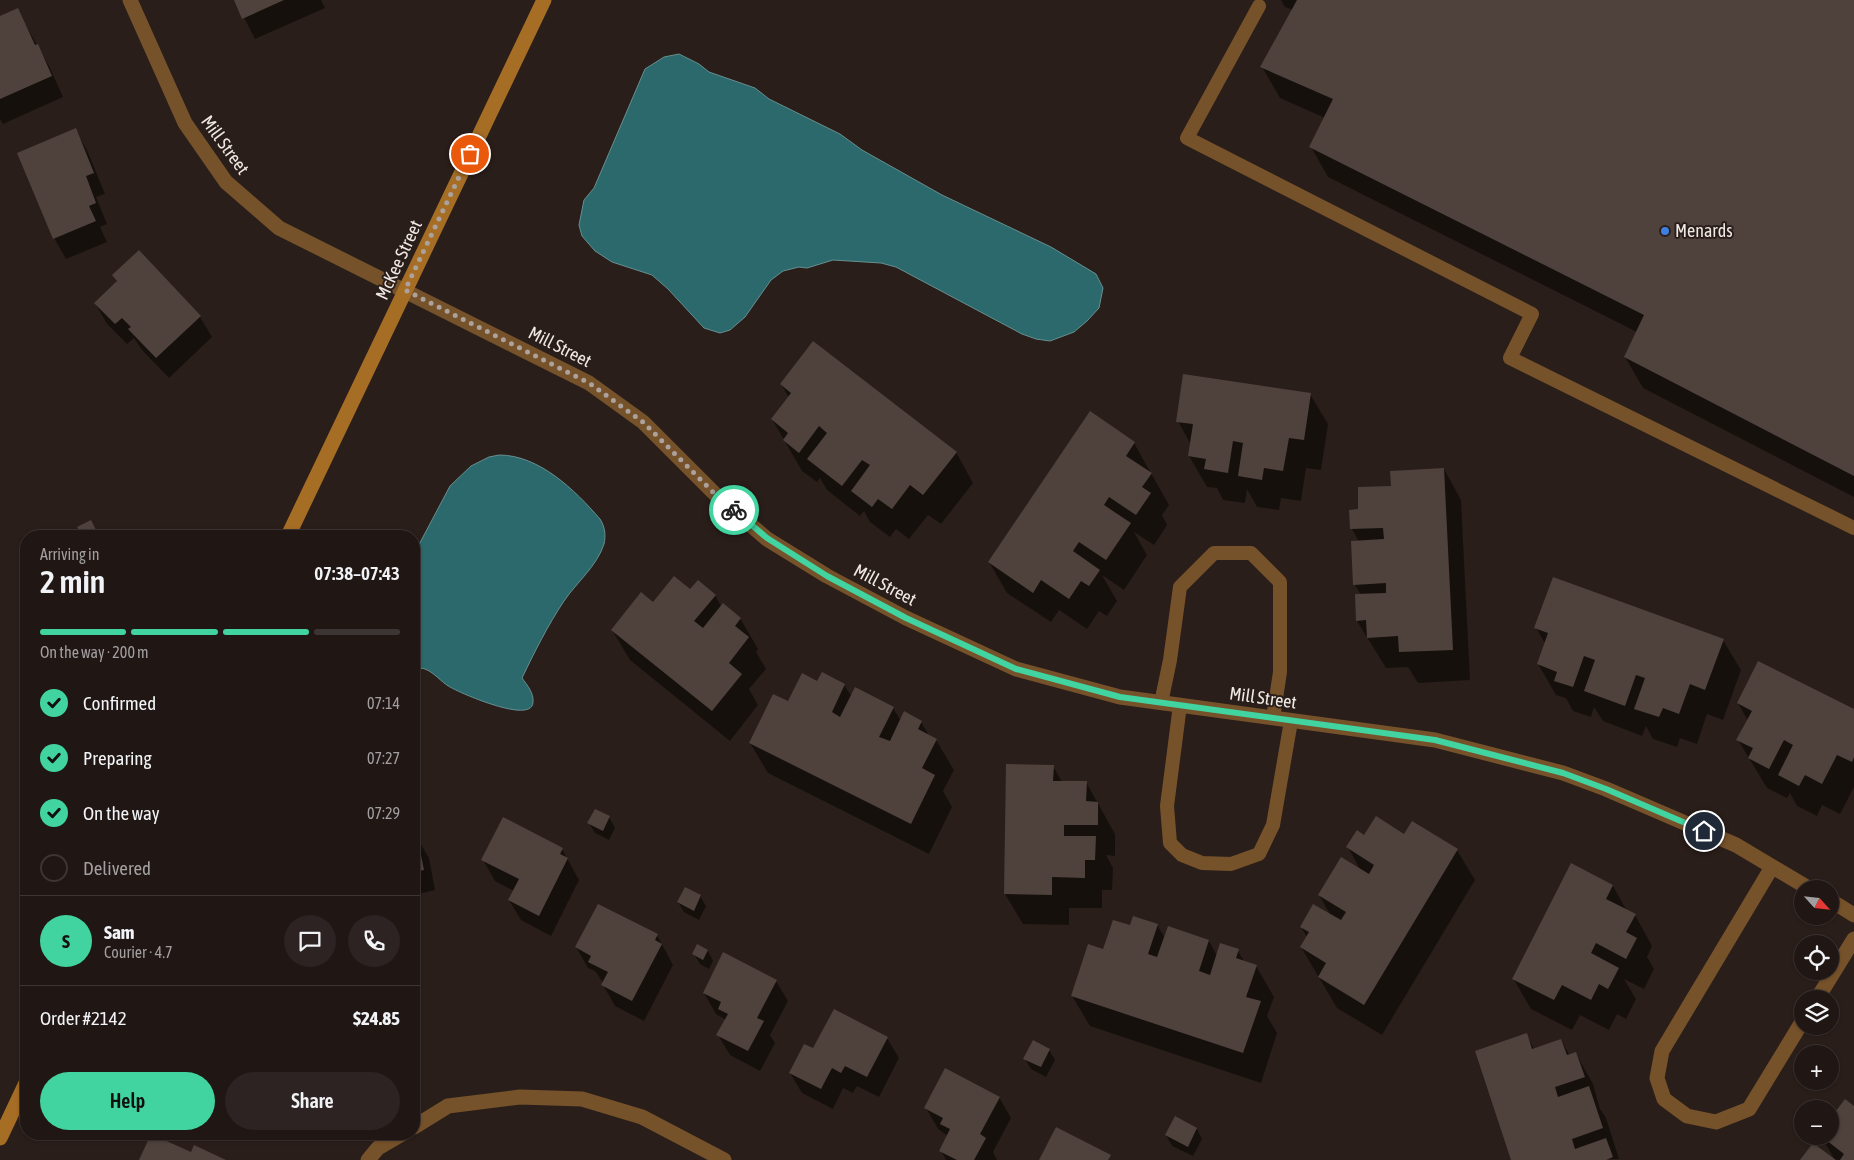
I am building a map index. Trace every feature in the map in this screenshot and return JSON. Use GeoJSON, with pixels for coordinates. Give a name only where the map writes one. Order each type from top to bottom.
{"type":"FeatureCollection","features":[{"type":"Feature","properties":{"kind":"street","name":"Mill Street"},"geometry":{"type":"LineString","coordinates":[[130,0],[185,123],[226,182],[279,228],[589,383],[643,422],[716,495],[767,538],[827,576],[906,618],[1016,669],[1120,697],[1435,740],[1563,773],[1606,789],[1736,845],[1794,880]]}},
{"type":"Feature","properties":{"kind":"street","name":"McKee Street"},"geometry":{"type":"LineString","coordinates":[[291,530],[544,0]]}},
{"type":"Feature","properties":{"kind":"street"},"geometry":{"type":"LineString","coordinates":[[1772,867],[1662,1051],[1657,1078],[1664,1100],[1687,1116],[1716,1122],[1749,1109],[1794,1035]]}},
{"type":"Feature","properties":{"kind":"street"},"geometry":{"type":"LineString","coordinates":[[1839,906],[1854,915]]}},
{"type":"Feature","properties":{"kind":"street"},"geometry":{"type":"LineString","coordinates":[[1823,990],[1854,939]]}},
{"type":"Feature","properties":{"kind":"street"},"geometry":{"type":"LineString","coordinates":[[0,1138],[20,1096]]}},
{"type":"Feature","properties":{"kind":"street"},"geometry":{"type":"LineString","coordinates":[[420,1123],[448,1106],[520,1097],[582,1099],[642,1117],[724,1160]]}},
{"type":"Feature","properties":{"kind":"street"},"geometry":{"type":"LineString","coordinates":[[368,1160],[378,1148],[392,1140]]}},
{"type":"Feature","properties":{"kind":"lane"},"geometry":{"type":"LineString","coordinates":[[1259,6],[1187,138],[1532,314],[1510,358],[1854,528]]}},
{"type":"Feature","properties":{"kind":"lane"},"geometry":{"type":"LineString","coordinates":[[1161,703],[1170,660],[1180,587],[1214,553],[1251,553],[1280,582],[1280,672],[1273,718]]}},
{"type":"Feature","properties":{"kind":"lane"},"geometry":{"type":"LineString","coordinates":[[1180,705],[1167,806],[1170,843],[1182,855],[1202,862],[1231,864],[1258,854],[1273,825],[1291,721]]}},
{"type":"Feature","properties":{"kind":"water"},"geometry":{"type":"Polygon","coordinates":[[[679,54],[699,64],[709,72],[755,88],[769,99],[840,134],[862,150],[942,195],[1051,247],[1096,274],[1103,288],[1099,308],[1074,332],[1050,341],[1036,339],[1022,334],[896,267],[881,263],[833,260],[807,268],[799,267],[783,271],[771,280],[745,317],[730,330],[720,333],[704,328],[668,289],[652,275],[612,262],[595,251],[582,236],[579,225],[584,200],[594,188],[645,69],[664,57],[679,54]]]}},
{"type":"Feature","properties":{"kind":"water"},"geometry":{"type":"Polygon","coordinates":[[[499,455],[528,461],[555,476],[568,486],[600,519],[605,534],[604,544],[597,560],[558,610],[522,678],[531,692],[533,702],[530,708],[521,710],[509,709],[467,695],[450,687],[429,671],[420,668],[420,543],[450,486],[471,466],[489,457],[499,455]]]}},
{"type":"Feature","properties":{"kind":"building"},"geometry":{"type":"Polygon","coordinates":[[[234,0],[284,0],[242,19],[234,0]]]}},
{"type":"Feature","properties":{"kind":"building","name":"Menards"},"geometry":{"type":"Polygon","coordinates":[[[1297,0],[1854,0],[1854,476],[1624,357],[1644,315],[1309,147],[1333,99],[1260,67],[1297,0]]]}},
{"type":"Feature","properties":{"kind":"building"},"geometry":{"type":"Polygon","coordinates":[[[18,8],[35,45],[38,44],[52,76],[0,99],[0,16],[18,8]]]}},
{"type":"Feature","properties":{"kind":"building"},"geometry":{"type":"Polygon","coordinates":[[[76,128],[94,173],[86,176],[96,203],[89,206],[96,221],[53,239],[17,153],[76,128]]]}},
{"type":"Feature","properties":{"kind":"building"},"geometry":{"type":"Polygon","coordinates":[[[139,250],[201,316],[156,358],[128,329],[131,327],[122,318],[115,324],[94,303],[117,281],[112,275],[139,250]]]}},
{"type":"Feature","properties":{"kind":"building"},"geometry":{"type":"Polygon","coordinates":[[[813,341],[957,452],[923,495],[910,485],[892,509],[878,499],[872,507],[851,491],[870,465],[862,460],[842,486],[807,459],[827,433],[819,426],[799,453],[783,440],[788,433],[771,419],[791,393],[780,384],[813,341]]]}},
{"type":"Feature","properties":{"kind":"building"},"geometry":{"type":"Polygon","coordinates":[[[1183,374],[1311,393],[1304,440],[1289,438],[1283,471],[1264,468],[1262,480],[1238,476],[1243,443],[1233,441],[1228,473],[1204,469],[1206,459],[1188,456],[1193,424],[1176,422],[1183,374]]]}},
{"type":"Feature","properties":{"kind":"building"},"geometry":{"type":"Polygon","coordinates":[[[1090,411],[1135,442],[1126,456],[1152,473],[1142,487],[1151,493],[1136,515],[1109,497],[1104,505],[1131,523],[1106,560],[1079,542],[1073,551],[1100,570],[1089,586],[1081,581],[1069,599],[1041,580],[1033,593],[988,562],[1090,411]]]}},
{"type":"Feature","properties":{"kind":"building"},"geometry":{"type":"Polygon","coordinates":[[[1444,468],[1453,650],[1399,652],[1398,636],[1367,638],[1366,620],[1356,621],[1355,594],[1386,593],[1386,583],[1353,585],[1351,541],[1384,539],[1383,528],[1350,529],[1349,510],[1358,509],[1358,487],[1391,486],[1390,471],[1444,468]]]}},
{"type":"Feature","properties":{"kind":"building"},"geometry":{"type":"Polygon","coordinates":[[[91,520],[96,530],[79,530],[77,527],[91,520]]]}},
{"type":"Feature","properties":{"kind":"building"},"geometry":{"type":"Polygon","coordinates":[[[674,576],[690,589],[698,580],[716,595],[694,621],[703,628],[723,603],[741,618],[735,626],[749,637],[729,663],[742,674],[712,711],[611,630],[641,592],[653,602],[674,576]]]}},
{"type":"Feature","properties":{"kind":"building"},"geometry":{"type":"Polygon","coordinates":[[[1553,577],[1724,639],[1705,690],[1690,684],[1679,714],[1663,708],[1659,717],[1634,709],[1645,678],[1636,675],[1625,706],[1584,691],[1595,660],[1584,656],[1573,687],[1554,681],[1557,672],[1537,664],[1548,633],[1534,628],[1553,577]]]}},
{"type":"Feature","properties":{"kind":"building"},"geometry":{"type":"Polygon","coordinates":[[[1758,661],[1854,709],[1854,757],[1852,762],[1837,755],[1822,784],[1805,775],[1799,786],[1778,775],[1793,745],[1784,740],[1769,769],[1748,758],[1753,748],[1736,740],[1752,711],[1737,703],[1758,661]]]}},
{"type":"Feature","properties":{"kind":"building"},"geometry":{"type":"Polygon","coordinates":[[[822,672],[845,684],[832,712],[840,717],[855,687],[894,707],[879,737],[890,741],[904,711],[922,721],[918,729],[937,739],[922,768],[935,775],[911,824],[749,743],[773,694],[788,701],[802,673],[817,681],[822,672]]]}},
{"type":"Feature","properties":{"kind":"building"},"geometry":{"type":"Polygon","coordinates":[[[1006,764],[1054,765],[1053,781],[1087,781],[1086,801],[1098,802],[1098,825],[1064,825],[1064,836],[1096,836],[1095,860],[1085,860],[1085,878],[1052,877],[1052,895],[1004,894],[1006,764]]]}},
{"type":"Feature","properties":{"kind":"building"},"geometry":{"type":"Polygon","coordinates":[[[595,809],[610,816],[603,831],[587,823],[595,809]]]}},
{"type":"Feature","properties":{"kind":"building"},"geometry":{"type":"Polygon","coordinates":[[[1376,816],[1404,834],[1412,821],[1458,849],[1364,1005],[1318,977],[1326,963],[1300,947],[1309,932],[1300,927],[1313,904],[1341,920],[1346,912],[1318,895],[1341,857],[1369,874],[1374,865],[1346,847],[1357,830],[1364,835],[1376,816]]]}},
{"type":"Feature","properties":{"kind":"building"},"geometry":{"type":"Polygon","coordinates":[[[503,817],[563,848],[560,854],[568,858],[539,916],[508,900],[519,879],[481,860],[503,817]]]}},
{"type":"Feature","properties":{"kind":"building"},"geometry":{"type":"Polygon","coordinates":[[[420,851],[424,870],[420,871],[420,851]]]}},
{"type":"Feature","properties":{"kind":"building"},"geometry":{"type":"Polygon","coordinates":[[[1571,863],[1613,885],[1606,899],[1636,914],[1626,932],[1637,938],[1626,959],[1596,943],[1591,953],[1619,968],[1608,989],[1599,984],[1591,1000],[1562,985],[1554,1000],[1512,979],[1571,863]]]}},
{"type":"Feature","properties":{"kind":"building"},"geometry":{"type":"Polygon","coordinates":[[[685,887],[701,895],[694,911],[677,902],[685,887]]]}},
{"type":"Feature","properties":{"kind":"building"},"geometry":{"type":"Polygon","coordinates":[[[598,904],[658,934],[655,940],[662,944],[632,1001],[601,985],[608,972],[588,962],[591,956],[575,947],[598,904]]]}},
{"type":"Feature","properties":{"kind":"building"},"geometry":{"type":"Polygon","coordinates":[[[1133,916],[1158,924],[1148,954],[1157,957],[1168,926],[1209,940],[1199,971],[1210,975],[1220,943],[1239,949],[1236,958],[1257,965],[1246,997],[1261,1001],[1243,1053],[1071,996],[1088,944],[1103,949],[1113,920],[1130,925],[1133,916]]]}},
{"type":"Feature","properties":{"kind":"building"},"geometry":{"type":"Polygon","coordinates":[[[697,944],[708,950],[703,960],[692,954],[697,944]]]}},
{"type":"Feature","properties":{"kind":"building"},"geometry":{"type":"Polygon","coordinates":[[[723,952],[777,980],[757,1018],[764,1021],[748,1051],[716,1035],[728,1014],[718,1009],[721,1002],[703,993],[723,952]]]}},
{"type":"Feature","properties":{"kind":"building"},"geometry":{"type":"Polygon","coordinates":[[[834,1009],[888,1037],[867,1077],[845,1066],[841,1073],[832,1068],[821,1089],[789,1073],[804,1044],[813,1048],[834,1009]]]}},
{"type":"Feature","properties":{"kind":"building"},"geometry":{"type":"Polygon","coordinates":[[[1527,1033],[1532,1049],[1561,1039],[1567,1055],[1576,1052],[1585,1077],[1555,1087],[1558,1097],[1589,1086],[1603,1128],[1572,1139],[1575,1149],[1606,1138],[1613,1157],[1606,1160],[1511,1160],[1475,1051],[1527,1033]]]}},
{"type":"Feature","properties":{"kind":"building"},"geometry":{"type":"Polygon","coordinates":[[[1033,1040],[1050,1049],[1041,1067],[1023,1059],[1033,1040]]]}},
{"type":"Feature","properties":{"kind":"building"},"geometry":{"type":"Polygon","coordinates":[[[945,1068],[1000,1097],[980,1134],[986,1138],[974,1160],[957,1160],[939,1151],[950,1129],[940,1124],[943,1118],[924,1108],[945,1068]]]}},
{"type":"Feature","properties":{"kind":"building"},"geometry":{"type":"Polygon","coordinates":[[[1845,1099],[1854,1106],[1854,1160],[1840,1160],[1844,1154],[1832,1145],[1839,1145],[1839,1107],[1845,1099]]]}},
{"type":"Feature","properties":{"kind":"building"},"geometry":{"type":"Polygon","coordinates":[[[1175,1116],[1197,1128],[1188,1147],[1165,1135],[1175,1116]]]}},
{"type":"Feature","properties":{"kind":"building"},"geometry":{"type":"Polygon","coordinates":[[[1056,1127],[1111,1155],[1108,1160],[1039,1160],[1056,1127]]]}},
{"type":"Feature","properties":{"kind":"building"},"geometry":{"type":"Polygon","coordinates":[[[148,1140],[164,1140],[191,1152],[194,1145],[226,1160],[139,1160],[148,1140]]]}},
{"type":"Feature","properties":{"kind":"building"},"geometry":{"type":"Polygon","coordinates":[[[1811,1145],[1816,1145],[1836,1160],[1800,1160],[1811,1145]]]}},
{"type":"Feature","properties":{"kind":"way so far"},"geometry":{"type":"LineString","coordinates":[[470,154],[405,290],[589,383],[643,422],[716,495],[734,510]]}},
{"type":"Feature","properties":{"kind":"place","name":"Menards"},"geometry":{"type":"Point","coordinates":[1665,231]}},
{"type":"Feature","properties":{"kind":"route"},"geometry":{"type":"LineString","coordinates":[[734,510],[767,538],[827,576],[906,618],[1016,669],[1120,697],[1435,740],[1563,773],[1606,789],[1704,831]]}}]}
